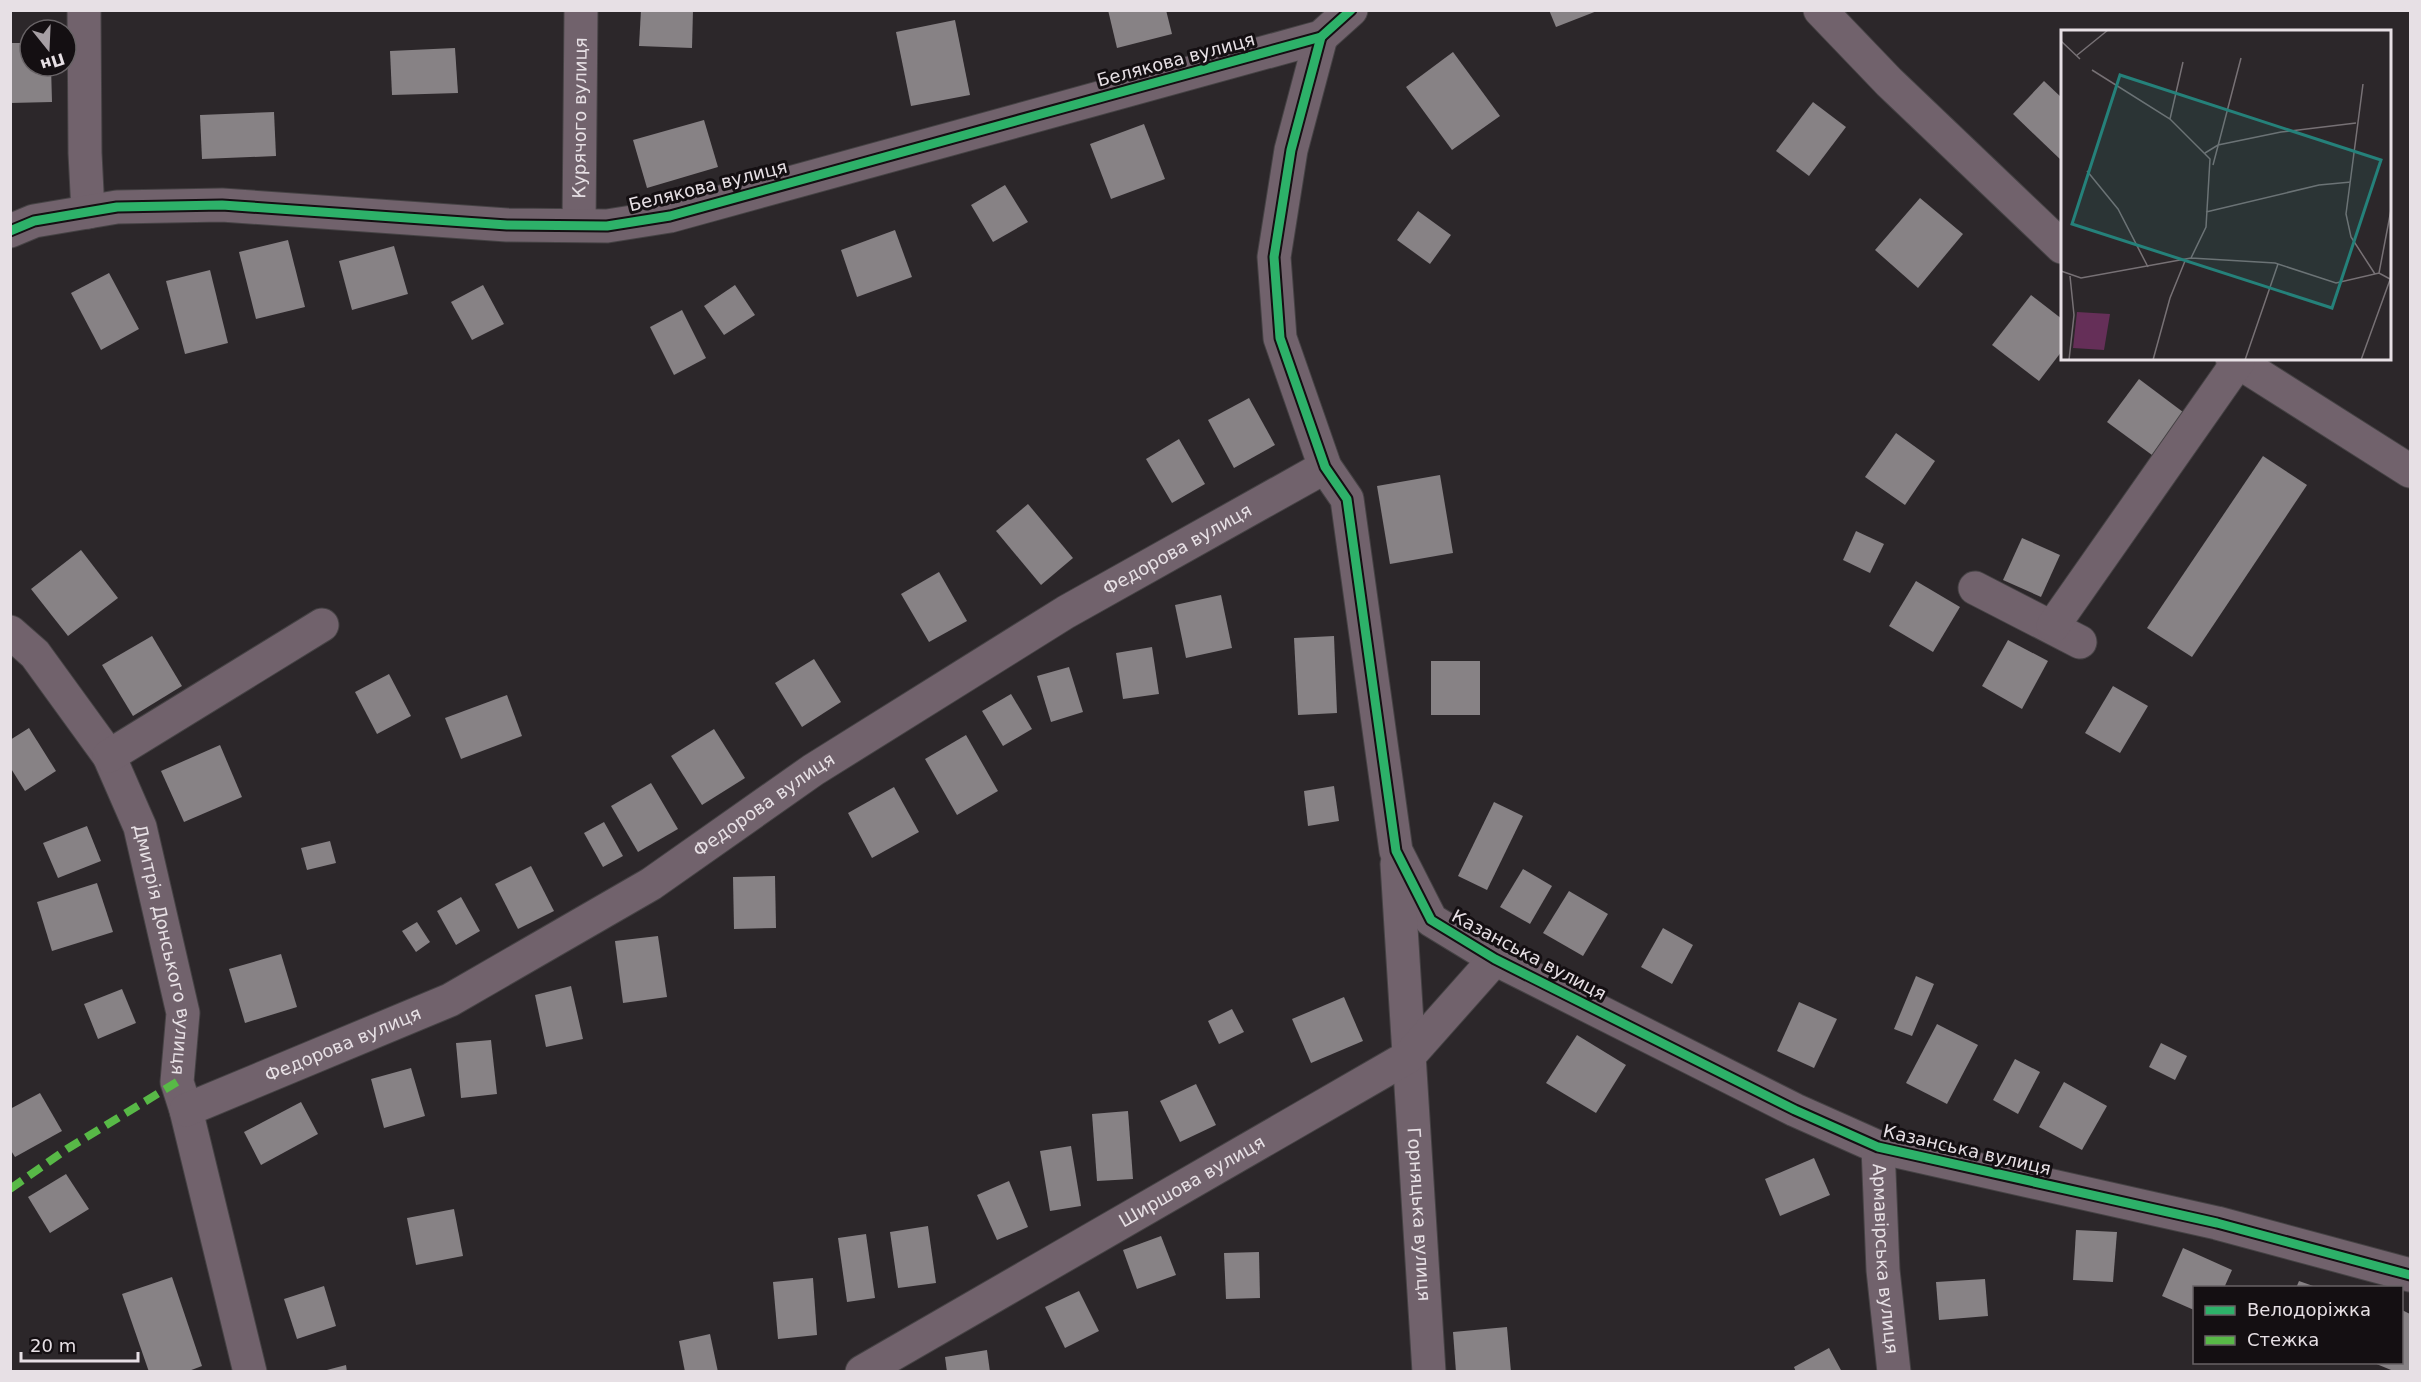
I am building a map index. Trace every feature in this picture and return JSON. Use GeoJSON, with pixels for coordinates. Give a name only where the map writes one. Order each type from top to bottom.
{"type":"FeatureCollection","features":[{"type":"Feature","properties":{"kind":"street"},"geometry":{"type":"LineString","coordinates":[[84,10],[85,153],[88,212]]}},
{"type":"Feature","properties":{"kind":"street","name":"Курячого вулиця"},"geometry":{"type":"LineString","coordinates":[[579,224],[581,10]]}},
{"type":"Feature","properties":{"kind":"street","name":"Белякова вулиця"},"geometry":{"type":"LineString","coordinates":[[10,231],[34,221],[117,207],[222,205],[507,225],[606,226],[670,216],[1321,37],[1351,10]]}},
{"type":"Feature","properties":{"kind":"street"},"geometry":{"type":"LineString","coordinates":[[1820,10],[1889,82],[2061,246]]}},
{"type":"Feature","properties":{"kind":"street","name":"Казанська вулиця"},"geometry":{"type":"LineString","coordinates":[[1321,37],[1291,150],[1274,257],[1280,338],[1325,467],[1347,499],[1396,851],[1431,920],[1495,959],[1796,1110],[1878,1147],[2217,1224],[2410,1275]]}},
{"type":"Feature","properties":{"kind":"street"},"geometry":{"type":"LineString","coordinates":[[1976,588],[2066,634],[2235,360],[2410,471]]}},
{"type":"Feature","properties":{"kind":"street","name":"Федорова вулиця"},"geometry":{"type":"LineString","coordinates":[[186,1110],[450,1000],[651,884],[813,770],[1066,612],[1325,467]]}},
{"type":"Feature","properties":{"kind":"street"},"geometry":{"type":"LineString","coordinates":[[109,756],[322,625]]}},
{"type":"Feature","properties":{"kind":"street","name":"Дмитрія Донського вулиця"},"geometry":{"type":"LineString","coordinates":[[10,632],[34,654],[109,756],[140,827],[183,1013],[177,1082],[186,1110],[250,1371]]}},
{"type":"Feature","properties":{"kind":"street","name":"Горняцька вулиця"},"geometry":{"type":"LineString","coordinates":[[1396,851],[1429,1371]]}},
{"type":"Feature","properties":{"kind":"street","name":"Ширшова вулиця"},"geometry":{"type":"LineString","coordinates":[[862,1371],[1408,1058],[1495,959]]}},
{"type":"Feature","properties":{"kind":"street","name":"Армавірська вулиця"},"geometry":{"type":"LineString","coordinates":[[1878,1147],[1884,1270],[1894,1371]]}},
{"type":"Feature","properties":{"kind":"building"},"geometry":{"type":"Polygon","coordinates":[[[641,10],[693,10],[692,48],[639,46],[641,10]]]}},
{"type":"Feature","properties":{"kind":"building"},"geometry":{"type":"Polygon","coordinates":[[[1108,10],[1166,10],[1172,34],[1117,48],[1108,10]]]}},
{"type":"Feature","properties":{"kind":"building"},"geometry":{"type":"Polygon","coordinates":[[[1549,10],[1597,10],[1597,11],[1556,27],[1549,10]]]}},
{"type":"Feature","properties":{"kind":"building"},"geometry":{"type":"Polygon","coordinates":[[[955,20],[970,95],[911,106],[896,32],[955,20]]]}},
{"type":"Feature","properties":{"kind":"building"},"geometry":{"type":"Polygon","coordinates":[[[10,43],[18,43],[18,78],[51,78],[52,102],[10,103],[10,43]]]}},
{"type":"Feature","properties":{"kind":"building"},"geometry":{"type":"Polygon","coordinates":[[[455,48],[458,93],[392,95],[390,51],[455,48]]]}},
{"type":"Feature","properties":{"kind":"building"},"geometry":{"type":"Polygon","coordinates":[[[1453,52],[1500,116],[1452,150],[1406,87],[1453,52]]]}},
{"type":"Feature","properties":{"kind":"building"},"geometry":{"type":"Polygon","coordinates":[[[2044,81],[2061,97],[2061,160],[2013,114],[2044,81]]]}},
{"type":"Feature","properties":{"kind":"building"},"geometry":{"type":"Polygon","coordinates":[[[1813,102],[1846,127],[1809,176],[1776,151],[1813,102]]]}},
{"type":"Feature","properties":{"kind":"building"},"geometry":{"type":"Polygon","coordinates":[[[274,112],[276,156],[202,159],[200,115],[274,112]]]}},
{"type":"Feature","properties":{"kind":"building"},"geometry":{"type":"Polygon","coordinates":[[[704,120],[718,167],[647,188],[633,140],[704,120]]]}},
{"type":"Feature","properties":{"kind":"building"},"geometry":{"type":"Polygon","coordinates":[[[1144,124],[1165,179],[1111,199],[1090,144],[1144,124]]]}},
{"type":"Feature","properties":{"kind":"building"},"geometry":{"type":"Polygon","coordinates":[[[1005,185],[1028,222],[993,242],[971,205],[1005,185]]]}},
{"type":"Feature","properties":{"kind":"building"},"geometry":{"type":"Polygon","coordinates":[[[1920,198],[1963,234],[1918,288],[1875,250],[1920,198]]]}},
{"type":"Feature","properties":{"kind":"building"},"geometry":{"type":"Polygon","coordinates":[[[1418,211],[1451,235],[1430,264],[1397,240],[1418,211]]]}},
{"type":"Feature","properties":{"kind":"building"},"geometry":{"type":"Polygon","coordinates":[[[895,230],[912,277],[857,297],[841,250],[895,230]]]}},
{"type":"Feature","properties":{"kind":"building"},"geometry":{"type":"Polygon","coordinates":[[[288,240],[305,307],[256,319],[239,252],[288,240]]]}},
{"type":"Feature","properties":{"kind":"building"},"geometry":{"type":"Polygon","coordinates":[[[394,246],[408,294],[352,310],[339,261],[394,246]]]}},
{"type":"Feature","properties":{"kind":"building"},"geometry":{"type":"Polygon","coordinates":[[[210,270],[228,343],[185,354],[166,281],[210,270]]]}},
{"type":"Feature","properties":{"kind":"building"},"geometry":{"type":"Polygon","coordinates":[[[109,273],[139,329],[101,350],[71,293],[109,273]]]}},
{"type":"Feature","properties":{"kind":"building"},"geometry":{"type":"Polygon","coordinates":[[[483,285],[504,324],[472,340],[451,302],[483,285]]]}},
{"type":"Feature","properties":{"kind":"building"},"geometry":{"type":"Polygon","coordinates":[[[735,285],[755,315],[724,335],[704,306],[735,285]]]}},
{"type":"Feature","properties":{"kind":"building"},"geometry":{"type":"Polygon","coordinates":[[[2031,295],[2061,318],[2061,352],[2039,381],[1992,345],[2031,295]]]}},
{"type":"Feature","properties":{"kind":"building"},"geometry":{"type":"Polygon","coordinates":[[[682,310],[706,358],[674,375],[650,327],[682,310]]]}},
{"type":"Feature","properties":{"kind":"building"},"geometry":{"type":"Polygon","coordinates":[[[2139,379],[2183,412],[2152,455],[2107,422],[2139,379]]]}},
{"type":"Feature","properties":{"kind":"building"},"geometry":{"type":"Polygon","coordinates":[[[1249,398],[1275,445],[1234,468],[1208,420],[1249,398]]]}},
{"type":"Feature","properties":{"kind":"building"},"geometry":{"type":"Polygon","coordinates":[[[1896,433],[1935,461],[1905,505],[1865,477],[1896,433]]]}},
{"type":"Feature","properties":{"kind":"building"},"geometry":{"type":"Polygon","coordinates":[[[1179,439],[1205,484],[1172,503],[1146,459],[1179,439]]]}},
{"type":"Feature","properties":{"kind":"building"},"geometry":{"type":"Polygon","coordinates":[[[2263,456],[2307,485],[2192,657],[2147,628],[2263,456]]]}},
{"type":"Feature","properties":{"kind":"building"},"geometry":{"type":"Polygon","coordinates":[[[1440,475],[1453,553],[1390,564],[1377,486],[1440,475]]]}},
{"type":"Feature","properties":{"kind":"building"},"geometry":{"type":"Polygon","coordinates":[[[1028,504],[1073,558],[1041,585],[996,531],[1028,504]]]}},
{"type":"Feature","properties":{"kind":"building"},"geometry":{"type":"Polygon","coordinates":[[[1856,531],[1884,544],[1870,573],[1843,560],[1856,531]]]}},
{"type":"Feature","properties":{"kind":"building"},"geometry":{"type":"Polygon","coordinates":[[[2022,538],[2060,555],[2041,597],[2003,580],[2022,538]]]}},
{"type":"Feature","properties":{"kind":"building"},"geometry":{"type":"Polygon","coordinates":[[[81,550],[118,598],[68,636],[31,589],[81,550]]]}},
{"type":"Feature","properties":{"kind":"building"},"geometry":{"type":"Polygon","coordinates":[[[939,572],[967,621],[929,642],[901,594],[939,572]]]}},
{"type":"Feature","properties":{"kind":"building"},"geometry":{"type":"Polygon","coordinates":[[[1916,581],[1960,607],[1933,652],[1889,626],[1916,581]]]}},
{"type":"Feature","properties":{"kind":"building"},"geometry":{"type":"Polygon","coordinates":[[[1221,595],[1232,648],[1186,658],[1175,605],[1221,595]]]}},
{"type":"Feature","properties":{"kind":"building"},"geometry":{"type":"Polygon","coordinates":[[[152,636],[182,686],[133,716],[102,665],[152,636]]]}},
{"type":"Feature","properties":{"kind":"building"},"geometry":{"type":"Polygon","coordinates":[[[1334,636],[1337,713],[1298,715],[1294,638],[1334,636]]]}},
{"type":"Feature","properties":{"kind":"building"},"geometry":{"type":"Polygon","coordinates":[[[2008,640],[2048,661],[2022,709],[1982,686],[2008,640]]]}},
{"type":"Feature","properties":{"kind":"building"},"geometry":{"type":"Polygon","coordinates":[[[1152,647],[1159,694],[1123,699],[1116,653],[1152,647]]]}},
{"type":"Feature","properties":{"kind":"building"},"geometry":{"type":"Polygon","coordinates":[[[814,659],[841,702],[802,727],[775,683],[814,659]]]}},
{"type":"Feature","properties":{"kind":"building"},"geometry":{"type":"Polygon","coordinates":[[[1431,661],[1480,661],[1480,715],[1431,715],[1431,661]]]}},
{"type":"Feature","properties":{"kind":"building"},"geometry":{"type":"Polygon","coordinates":[[[1069,667],[1083,712],[1051,722],[1037,676],[1069,667]]]}},
{"type":"Feature","properties":{"kind":"building"},"geometry":{"type":"Polygon","coordinates":[[[389,674],[411,716],[377,734],[355,692],[389,674]]]}},
{"type":"Feature","properties":{"kind":"building"},"geometry":{"type":"Polygon","coordinates":[[[2113,686],[2148,706],[2120,753],[2085,733],[2113,686]]]}},
{"type":"Feature","properties":{"kind":"building"},"geometry":{"type":"Polygon","coordinates":[[[1011,694],[1032,729],[1003,746],[982,711],[1011,694]]]}},
{"type":"Feature","properties":{"kind":"building"},"geometry":{"type":"Polygon","coordinates":[[[507,695],[522,736],[461,759],[445,718],[507,695]]]}},
{"type":"Feature","properties":{"kind":"building"},"geometry":{"type":"Polygon","coordinates":[[[29,728],[56,771],[25,791],[10,767],[10,740],[29,728]]]}},
{"type":"Feature","properties":{"kind":"building"},"geometry":{"type":"Polygon","coordinates":[[[714,729],[745,778],[702,805],[671,756],[714,729]]]}},
{"type":"Feature","properties":{"kind":"building"},"geometry":{"type":"Polygon","coordinates":[[[966,735],[998,791],[957,815],[925,759],[966,735]]]}},
{"type":"Feature","properties":{"kind":"building"},"geometry":{"type":"Polygon","coordinates":[[[220,745],[242,797],[184,822],[161,771],[220,745]]]}},
{"type":"Feature","properties":{"kind":"building"},"geometry":{"type":"Polygon","coordinates":[[[651,783],[678,829],[638,852],[611,806],[651,783]]]}},
{"type":"Feature","properties":{"kind":"building"},"geometry":{"type":"Polygon","coordinates":[[[1334,786],[1339,821],[1308,826],[1304,791],[1334,786]]]}},
{"type":"Feature","properties":{"kind":"building"},"geometry":{"type":"Polygon","coordinates":[[[894,787],[919,832],[872,858],[848,813],[894,787]]]}},
{"type":"Feature","properties":{"kind":"building"},"geometry":{"type":"Polygon","coordinates":[[[1494,802],[1523,816],[1487,890],[1458,876],[1494,802]]]}},
{"type":"Feature","properties":{"kind":"building"},"geometry":{"type":"Polygon","coordinates":[[[604,822],[623,856],[603,867],[584,833],[604,822]]]}},
{"type":"Feature","properties":{"kind":"building"},"geometry":{"type":"Polygon","coordinates":[[[87,826],[101,861],[58,878],[43,843],[87,826]]]}},
{"type":"Feature","properties":{"kind":"building"},"geometry":{"type":"Polygon","coordinates":[[[330,841],[336,863],[307,870],[301,848],[330,841]]]}},
{"type":"Feature","properties":{"kind":"building"},"geometry":{"type":"Polygon","coordinates":[[[531,866],[554,911],[518,929],[495,884],[531,866]]]}},
{"type":"Feature","properties":{"kind":"building"},"geometry":{"type":"Polygon","coordinates":[[[1523,869],[1552,886],[1530,924],[1500,907],[1523,869]]]}},
{"type":"Feature","properties":{"kind":"building"},"geometry":{"type":"Polygon","coordinates":[[[775,876],[776,928],[734,929],[733,877],[775,876]]]}},
{"type":"Feature","properties":{"kind":"building"},"geometry":{"type":"Polygon","coordinates":[[[97,883],[113,932],[52,951],[37,902],[97,883]]]}},
{"type":"Feature","properties":{"kind":"building"},"geometry":{"type":"Polygon","coordinates":[[[1569,891],[1608,914],[1583,956],[1543,933],[1569,891]]]}},
{"type":"Feature","properties":{"kind":"building"},"geometry":{"type":"Polygon","coordinates":[[[461,897],[480,931],[456,945],[437,911],[461,897]]]}},
{"type":"Feature","properties":{"kind":"building"},"geometry":{"type":"Polygon","coordinates":[[[417,922],[430,942],[416,952],[402,931],[417,922]]]}},
{"type":"Feature","properties":{"kind":"building"},"geometry":{"type":"Polygon","coordinates":[[[1663,928],[1693,945],[1672,984],[1641,967],[1663,928]]]}},
{"type":"Feature","properties":{"kind":"building"},"geometry":{"type":"Polygon","coordinates":[[[658,936],[667,997],[623,1003],[615,941],[658,936]]]}},
{"type":"Feature","properties":{"kind":"building"},"geometry":{"type":"Polygon","coordinates":[[[281,954],[297,1007],[245,1023],[229,969],[281,954]]]}},
{"type":"Feature","properties":{"kind":"building"},"geometry":{"type":"Polygon","coordinates":[[[1916,976],[1934,984],[1912,1036],[1894,1029],[1916,976]]]}},
{"type":"Feature","properties":{"kind":"building"},"geometry":{"type":"Polygon","coordinates":[[[571,986],[583,1039],[546,1047],[535,995],[571,986]]]}},
{"type":"Feature","properties":{"kind":"building"},"geometry":{"type":"Polygon","coordinates":[[[122,989],[136,1023],[98,1039],[84,1004],[122,989]]]}},
{"type":"Feature","properties":{"kind":"building"},"geometry":{"type":"Polygon","coordinates":[[[1344,997],[1363,1041],[1311,1063],[1292,1019],[1344,997]]]}},
{"type":"Feature","properties":{"kind":"building"},"geometry":{"type":"Polygon","coordinates":[[[1799,1002],[1837,1019],[1814,1068],[1777,1051],[1799,1002]]]}},
{"type":"Feature","properties":{"kind":"building"},"geometry":{"type":"Polygon","coordinates":[[[1232,1009],[1244,1032],[1219,1044],[1208,1021],[1232,1009]]]}},
{"type":"Feature","properties":{"kind":"building"},"geometry":{"type":"Polygon","coordinates":[[[1937,1024],[1978,1045],[1947,1104],[1906,1083],[1937,1024]]]}},
{"type":"Feature","properties":{"kind":"building"},"geometry":{"type":"Polygon","coordinates":[[[1577,1035],[1626,1065],[1596,1113],[1546,1083],[1577,1035]]]}},
{"type":"Feature","properties":{"kind":"building"},"geometry":{"type":"Polygon","coordinates":[[[491,1040],[497,1094],[461,1098],[456,1043],[491,1040]]]}},
{"type":"Feature","properties":{"kind":"building"},"geometry":{"type":"Polygon","coordinates":[[[2161,1043],[2187,1056],[2175,1080],[2149,1067],[2161,1043]]]}},
{"type":"Feature","properties":{"kind":"building"},"geometry":{"type":"Polygon","coordinates":[[[2015,1059],[2040,1072],[2018,1114],[1993,1100],[2015,1059]]]}},
{"type":"Feature","properties":{"kind":"building"},"geometry":{"type":"Polygon","coordinates":[[[411,1068],[425,1116],[384,1128],[371,1079],[411,1068]]]}},
{"type":"Feature","properties":{"kind":"building"},"geometry":{"type":"Polygon","coordinates":[[[2064,1082],[2107,1106],[2082,1150],[2039,1127],[2064,1082]]]}},
{"type":"Feature","properties":{"kind":"building"},"geometry":{"type":"Polygon","coordinates":[[[1196,1084],[1216,1125],[1180,1142],[1160,1101],[1196,1084]]]}},
{"type":"Feature","properties":{"kind":"building"},"geometry":{"type":"Polygon","coordinates":[[[40,1093],[62,1131],[15,1157],[10,1149],[10,1109],[40,1093]]]}},
{"type":"Feature","properties":{"kind":"building"},"geometry":{"type":"Polygon","coordinates":[[[301,1102],[318,1134],[261,1165],[244,1132],[301,1102]]]}},
{"type":"Feature","properties":{"kind":"building"},"geometry":{"type":"Polygon","coordinates":[[[1128,1111],[1133,1179],[1097,1181],[1092,1114],[1128,1111]]]}},
{"type":"Feature","properties":{"kind":"building"},"geometry":{"type":"Polygon","coordinates":[[[1071,1146],[1081,1206],[1050,1211],[1040,1151],[1071,1146]]]}},
{"type":"Feature","properties":{"kind":"building"},"geometry":{"type":"Polygon","coordinates":[[[1814,1158],[1830,1195],[1780,1216],[1765,1179],[1814,1158]]]}},
{"type":"Feature","properties":{"kind":"building"},"geometry":{"type":"Polygon","coordinates":[[[66,1174],[89,1209],[50,1233],[28,1197],[66,1174]]]}},
{"type":"Feature","properties":{"kind":"building"},"geometry":{"type":"Polygon","coordinates":[[[1009,1181],[1028,1227],[997,1240],[977,1195],[1009,1181]]]}},
{"type":"Feature","properties":{"kind":"building"},"geometry":{"type":"Polygon","coordinates":[[[454,1209],[463,1256],[416,1265],[407,1218],[454,1209]]]}},
{"type":"Feature","properties":{"kind":"building"},"geometry":{"type":"Polygon","coordinates":[[[928,1226],[936,1283],[898,1288],[890,1232],[928,1226]]]}},
{"type":"Feature","properties":{"kind":"building"},"geometry":{"type":"Polygon","coordinates":[[[2076,1230],[2117,1232],[2113,1282],[2073,1280],[2076,1230]]]}},
{"type":"Feature","properties":{"kind":"building"},"geometry":{"type":"Polygon","coordinates":[[[866,1234],[875,1298],[847,1302],[838,1238],[866,1234]]]}},
{"type":"Feature","properties":{"kind":"building"},"geometry":{"type":"Polygon","coordinates":[[[1161,1236],[1176,1275],[1137,1289],[1123,1250],[1161,1236]]]}},
{"type":"Feature","properties":{"kind":"building"},"geometry":{"type":"Polygon","coordinates":[[[2183,1248],[2232,1270],[2225,1286],[2193,1286],[2193,1310],[2162,1296],[2183,1248]]]}},
{"type":"Feature","properties":{"kind":"building"},"geometry":{"type":"Polygon","coordinates":[[[1259,1252],[1260,1298],[1226,1299],[1224,1253],[1259,1252]]]}},
{"type":"Feature","properties":{"kind":"building"},"geometry":{"type":"Polygon","coordinates":[[[172,1277],[202,1366],[186,1372],[149,1372],[122,1294],[172,1277]]]}},
{"type":"Feature","properties":{"kind":"building"},"geometry":{"type":"Polygon","coordinates":[[[813,1278],[817,1335],[778,1339],[773,1282],[813,1278]]]}},
{"type":"Feature","properties":{"kind":"building"},"geometry":{"type":"Polygon","coordinates":[[[1985,1279],[1988,1316],[1939,1320],[1936,1282],[1985,1279]]]}},
{"type":"Feature","properties":{"kind":"building"},"geometry":{"type":"Polygon","coordinates":[[[2299,1281],[2313,1286],[2297,1286],[2299,1281]]]}},
{"type":"Feature","properties":{"kind":"building"},"geometry":{"type":"Polygon","coordinates":[[[324,1286],[336,1326],[297,1339],[284,1299],[324,1286]]]}},
{"type":"Feature","properties":{"kind":"building"},"geometry":{"type":"Polygon","coordinates":[[[1079,1291],[1099,1331],[1065,1348],[1045,1307],[1079,1291]]]}},
{"type":"Feature","properties":{"kind":"building"},"geometry":{"type":"Polygon","coordinates":[[[2403,1310],[2410,1314],[2410,1372],[2396,1372],[2376,1364],[2403,1364],[2403,1310]]]}},
{"type":"Feature","properties":{"kind":"building"},"geometry":{"type":"Polygon","coordinates":[[[1507,1327],[1511,1372],[1456,1372],[1453,1332],[1507,1327]]]}},
{"type":"Feature","properties":{"kind":"building"},"geometry":{"type":"Polygon","coordinates":[[[710,1334],[718,1372],[685,1372],[679,1341],[710,1334]]]}},
{"type":"Feature","properties":{"kind":"building"},"geometry":{"type":"Polygon","coordinates":[[[1829,1348],[1842,1372],[1796,1372],[1794,1367],[1829,1348]]]}},
{"type":"Feature","properties":{"kind":"building"},"geometry":{"type":"Polygon","coordinates":[[[987,1350],[990,1372],[947,1372],[945,1357],[987,1350]]]}},
{"type":"Feature","properties":{"kind":"building"},"geometry":{"type":"Polygon","coordinates":[[[346,1365],[347,1372],[323,1372],[323,1371],[346,1365]]]}},
{"type":"Feature","properties":{"kind":"marked path"},"geometry":{"type":"LineString","coordinates":[[10,1189],[67,1149],[177,1082]]}},
{"type":"Feature","properties":{"kind":"cycle path"},"geometry":{"type":"LineString","coordinates":[[10,231],[34,221],[117,207],[222,205],[507,225],[607,226],[670,216],[1321,37],[1351,10]]}},
{"type":"Feature","properties":{"kind":"cycle path"},"geometry":{"type":"LineString","coordinates":[[1321,37],[1291,150],[1274,257],[1280,338],[1325,467],[1347,499],[1396,851],[1431,920],[1495,959],[1795,1110],[1878,1147],[2217,1223],[2410,1275]]}}]}
